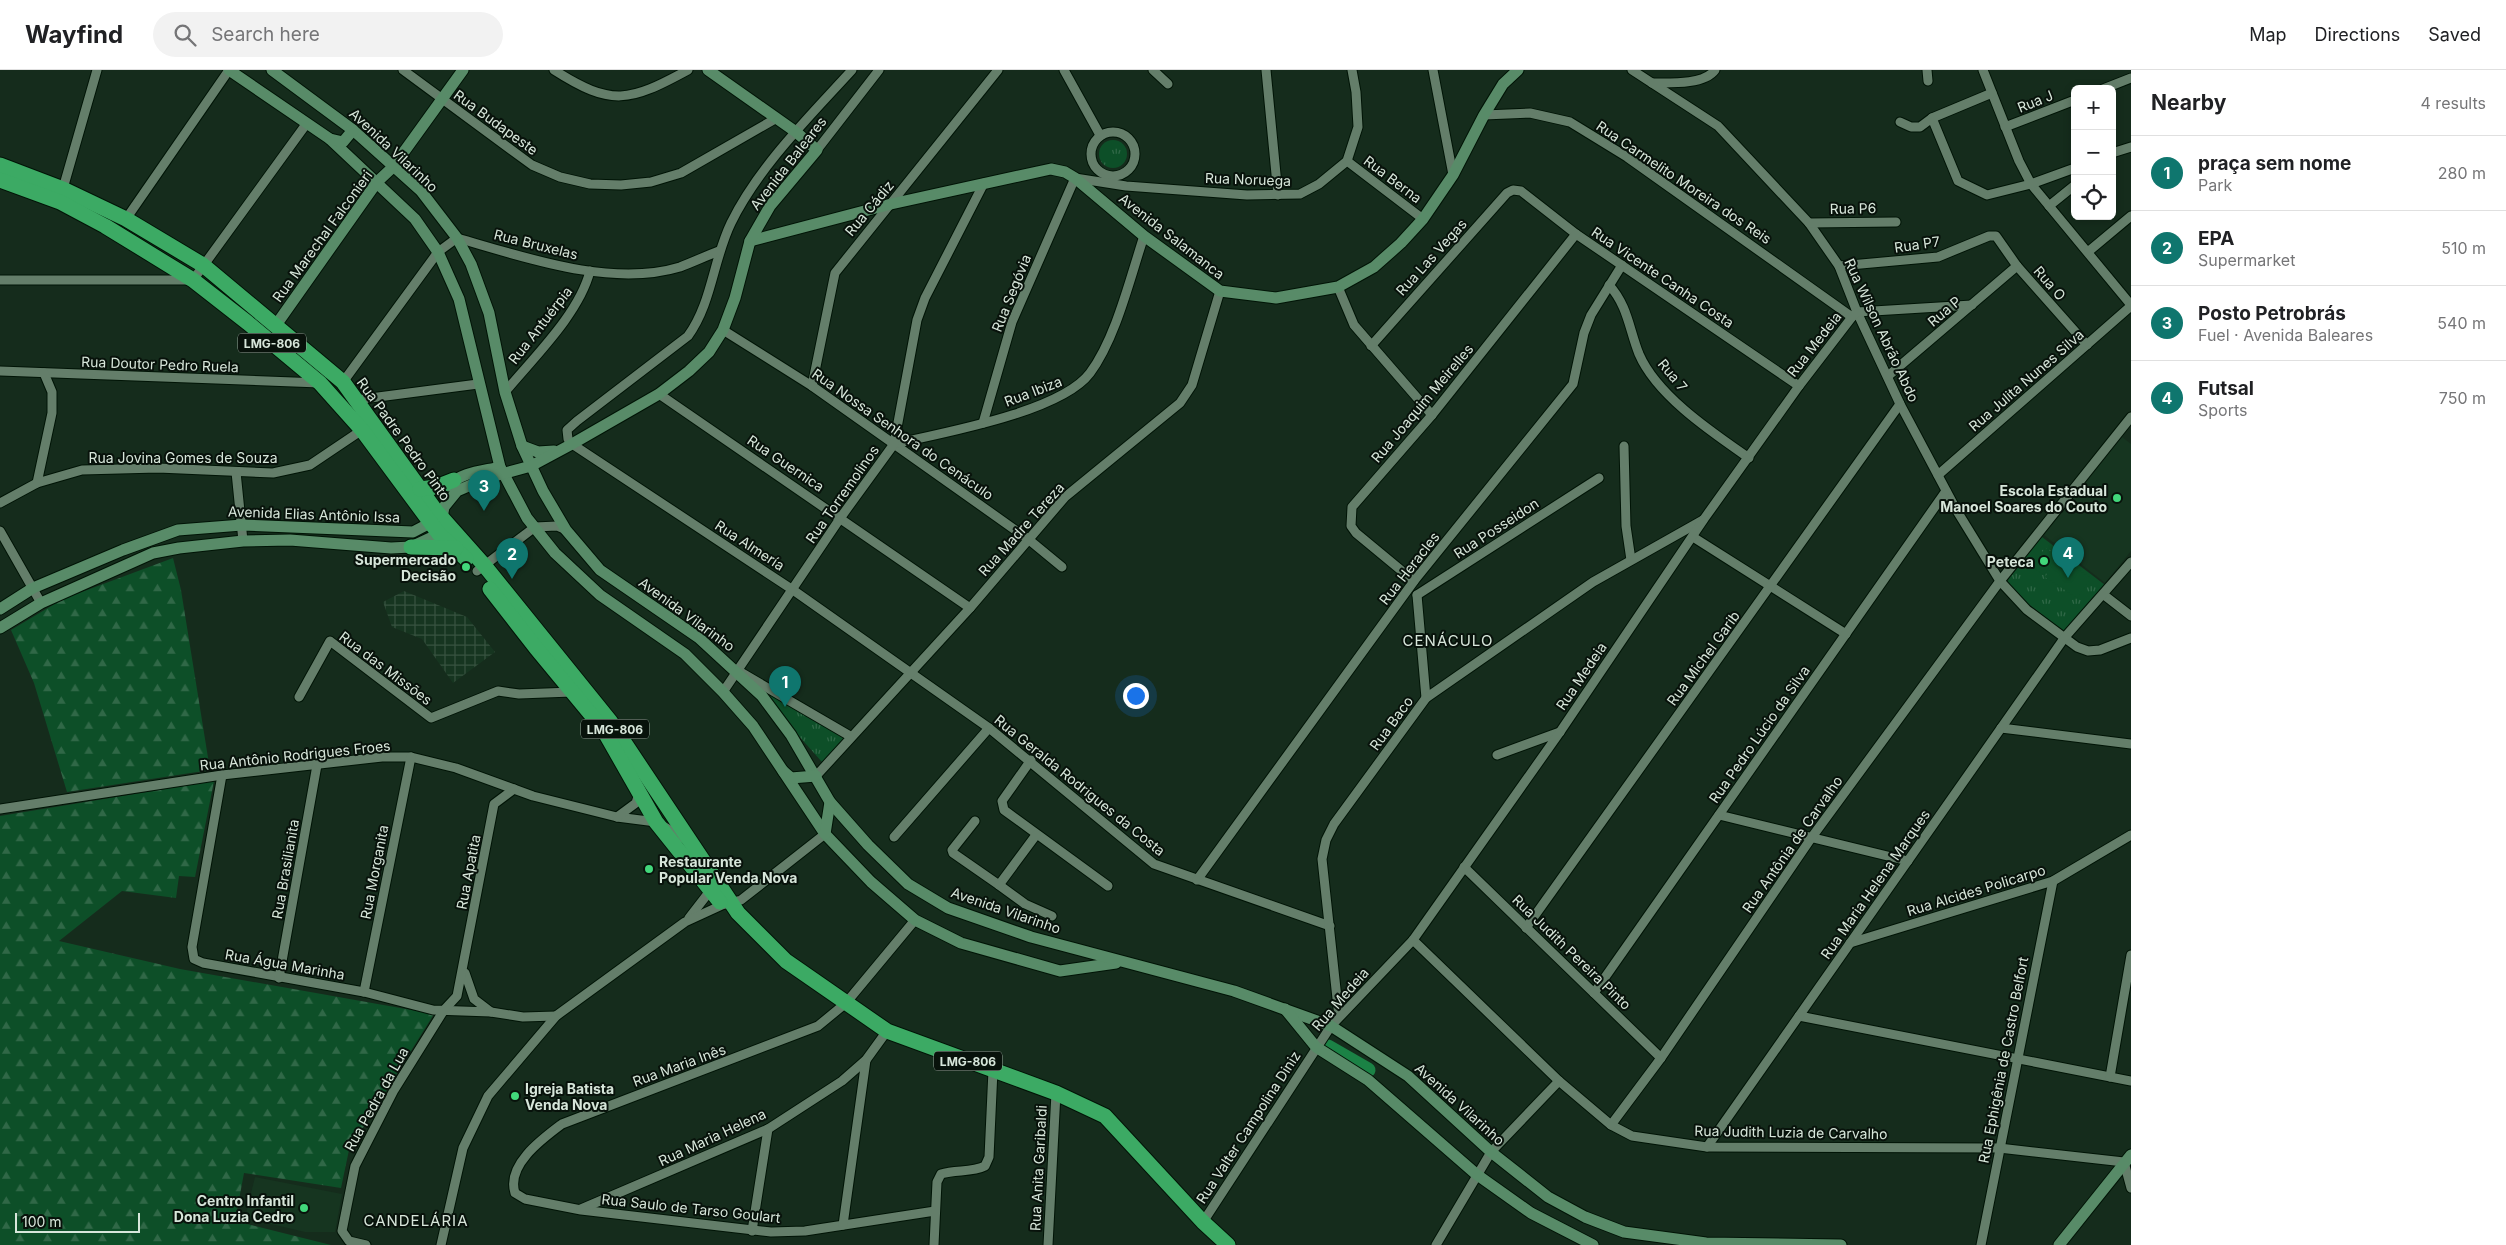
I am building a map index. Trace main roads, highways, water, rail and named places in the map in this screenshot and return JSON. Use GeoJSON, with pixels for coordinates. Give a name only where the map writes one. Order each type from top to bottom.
{"type":"FeatureCollection","features":[{"type":"Feature","properties":{"kind":"highway","name":"Rua Padre Pedro Pinto"},"geometry":{"type":"LineString","coordinates":[[0,165],[61,196],[105,226],[193,280],[320,383],[362,430],[437,521],[481,568],[610,721],[696,848],[714,887]]}},
{"type":"Feature","properties":{"kind":"highway","name":"Rua Padre Pedro Pinto"},"geometry":{"type":"LineString","coordinates":[[0,180],[61,196],[126,219],[203,265],[276,324],[342,382],[420,489],[437,521],[456,548],[481,568],[572,692],[604,729],[656,822],[731,907],[786,961],[887,1031],[1056,1093],[1105,1116],[1228,1245]]}},
{"type":"Feature","properties":{"kind":"highway"},"geometry":{"type":"LineString","coordinates":[[420,489],[436,487],[454,480]]}},
{"type":"Feature","properties":{"kind":"highway"},"geometry":{"type":"LineString","coordinates":[[411,547],[456,548]]}},
{"type":"Feature","properties":{"kind":"highway","name":"Rua Padre Pedro Pinto"},"geometry":{"type":"LineString","coordinates":[[1201,1216],[1241,1245]]}},
{"type":"Feature","properties":{"kind":"main road"},"geometry":{"type":"LineString","coordinates":[[229,70],[330,140],[415,219],[438,252],[458,299],[478,384],[502,470],[527,518],[555,553],[600,595],[685,654],[723,692],[753,726],[772,758],[825,834],[871,882],[915,920],[962,943],[1060,971],[1125,962]]}},
{"type":"Feature","properties":{"kind":"main road","name":"Avenida Vilarinho"},"geometry":{"type":"LineString","coordinates":[[272,70],[354,130],[421,191],[457,238],[471,264],[489,313],[505,392],[522,446],[566,530],[600,570],[698,638],[737,670],[762,696],[792,735],[830,802],[868,846],[908,884],[948,908],[1031,938],[1234,991],[1284,1008],[1335,1021],[1408,1076],[1491,1152],[1548,1197],[1585,1217],[1624,1232],[1706,1243],[1841,1245]]}},
{"type":"Feature","properties":{"kind":"main road","name":"Rua Marechal Falconieri"},"geometry":{"type":"LineString","coordinates":[[276,324],[377,182],[393,167],[463,70]]}},
{"type":"Feature","properties":{"kind":"main road","name":"Avenida Baleares"},"geometry":{"type":"LineString","coordinates":[[454,480],[531,466],[572,444],[659,394],[689,371],[709,352],[723,330],[735,298],[750,241],[770,206],[817,150],[796,132],[708,70]]}},
{"type":"Feature","properties":{"kind":"main road","name":"Avenida Salamanca"},"geometry":{"type":"LineString","coordinates":[[750,241],[891,204],[1050,169],[1065,172],[1074,178],[1144,236],[1220,292],[1276,298],[1338,287],[1374,267],[1423,219],[1453,175],[1484,115],[1503,84],[1518,70]]}},
{"type":"Feature","properties":{"kind":"main road"},"geometry":{"type":"LineString","coordinates":[[330,140],[343,142],[354,130]]}},
{"type":"Feature","properties":{"kind":"main road","name":"Avenida Baleares"},"geometry":{"type":"LineString","coordinates":[[522,446],[538,452],[558,451]]}},
{"type":"Feature","properties":{"kind":"main road","name":"Avenida Baleares"},"geometry":{"type":"LineString","coordinates":[[437,521],[444,507],[457,491],[502,470]]}},
{"type":"Feature","properties":{"kind":"main road"},"geometry":{"type":"LineString","coordinates":[[437,521],[441,497],[454,480]]}},
{"type":"Feature","properties":{"kind":"main road","name":"Avenida Elias Antônio Issa"},"geometry":{"type":"LineString","coordinates":[[0,609],[33,588],[123,550],[178,530],[242,524],[414,532],[437,521]]}},
{"type":"Feature","properties":{"kind":"main road","name":"Avenida Elias Antônio Issa"},"geometry":{"type":"LineString","coordinates":[[0,628],[41,603],[153,553],[179,548],[243,541],[290,540],[391,548],[411,547],[437,521]]}},
{"type":"Feature","properties":{"kind":"main road"},"geometry":{"type":"LineString","coordinates":[[772,758],[789,778],[816,776]]}},
{"type":"Feature","properties":{"kind":"main road"},"geometry":{"type":"LineString","coordinates":[[825,834],[830,802]]}},
{"type":"Feature","properties":{"kind":"main road"},"geometry":{"type":"LineString","coordinates":[[1284,1008],[1312,1044],[1368,1080],[1476,1174],[1531,1213],[1574,1238],[1593,1245]]}},
{"type":"Feature","properties":{"kind":"main road"},"geometry":{"type":"LineString","coordinates":[[2060,1245],[2128,1159]]}},
{"type":"Feature","properties":{"kind":"waterway"},"geometry":{"type":"LineString","coordinates":[[1328,1047],[1368,1070]]}},
{"type":"Feature","properties":{"kind":"place","name":"Escola Estadual Manoel Soares do Couto"},"geometry":{"type":"Point","coordinates":[2117,498]}},
{"type":"Feature","properties":{"kind":"place","name":"Posto Petrobrás"},"geometry":{"type":"Point","coordinates":[484,511]}},
{"type":"Feature","properties":{"kind":"place","name":"Peteca"},"geometry":{"type":"Point","coordinates":[2044,561]}},
{"type":"Feature","properties":{"kind":"place","name":"Supermercado Decisão"},"geometry":{"type":"Point","coordinates":[466,567]}},
{"type":"Feature","properties":{"kind":"place","name":"Futsal"},"geometry":{"type":"Point","coordinates":[2068,578]}},
{"type":"Feature","properties":{"kind":"place","name":"EPA"},"geometry":{"type":"Point","coordinates":[512,579]}},
{"type":"Feature","properties":{"kind":"place","name":"praça sem nome"},"geometry":{"type":"Point","coordinates":[785,707]}},
{"type":"Feature","properties":{"kind":"place","name":"Restaurante Popular Venda Nova"},"geometry":{"type":"Point","coordinates":[649,869]}},
{"type":"Feature","properties":{"kind":"place","name":"Igreja Batista Venda Nova"},"geometry":{"type":"Point","coordinates":[515,1096]}},
{"type":"Feature","properties":{"kind":"place","name":"Centro Infantil Dona Luzia Cedro"},"geometry":{"type":"Point","coordinates":[304,1208]}},
{"type":"Feature","properties":{"kind":"district","name":"CENÁCULO"},"geometry":{"type":"Point","coordinates":[1448,640]}},
{"type":"Feature","properties":{"kind":"district","name":"CANDELÁRIA"},"geometry":{"type":"Point","coordinates":[416,1220]}}]}
